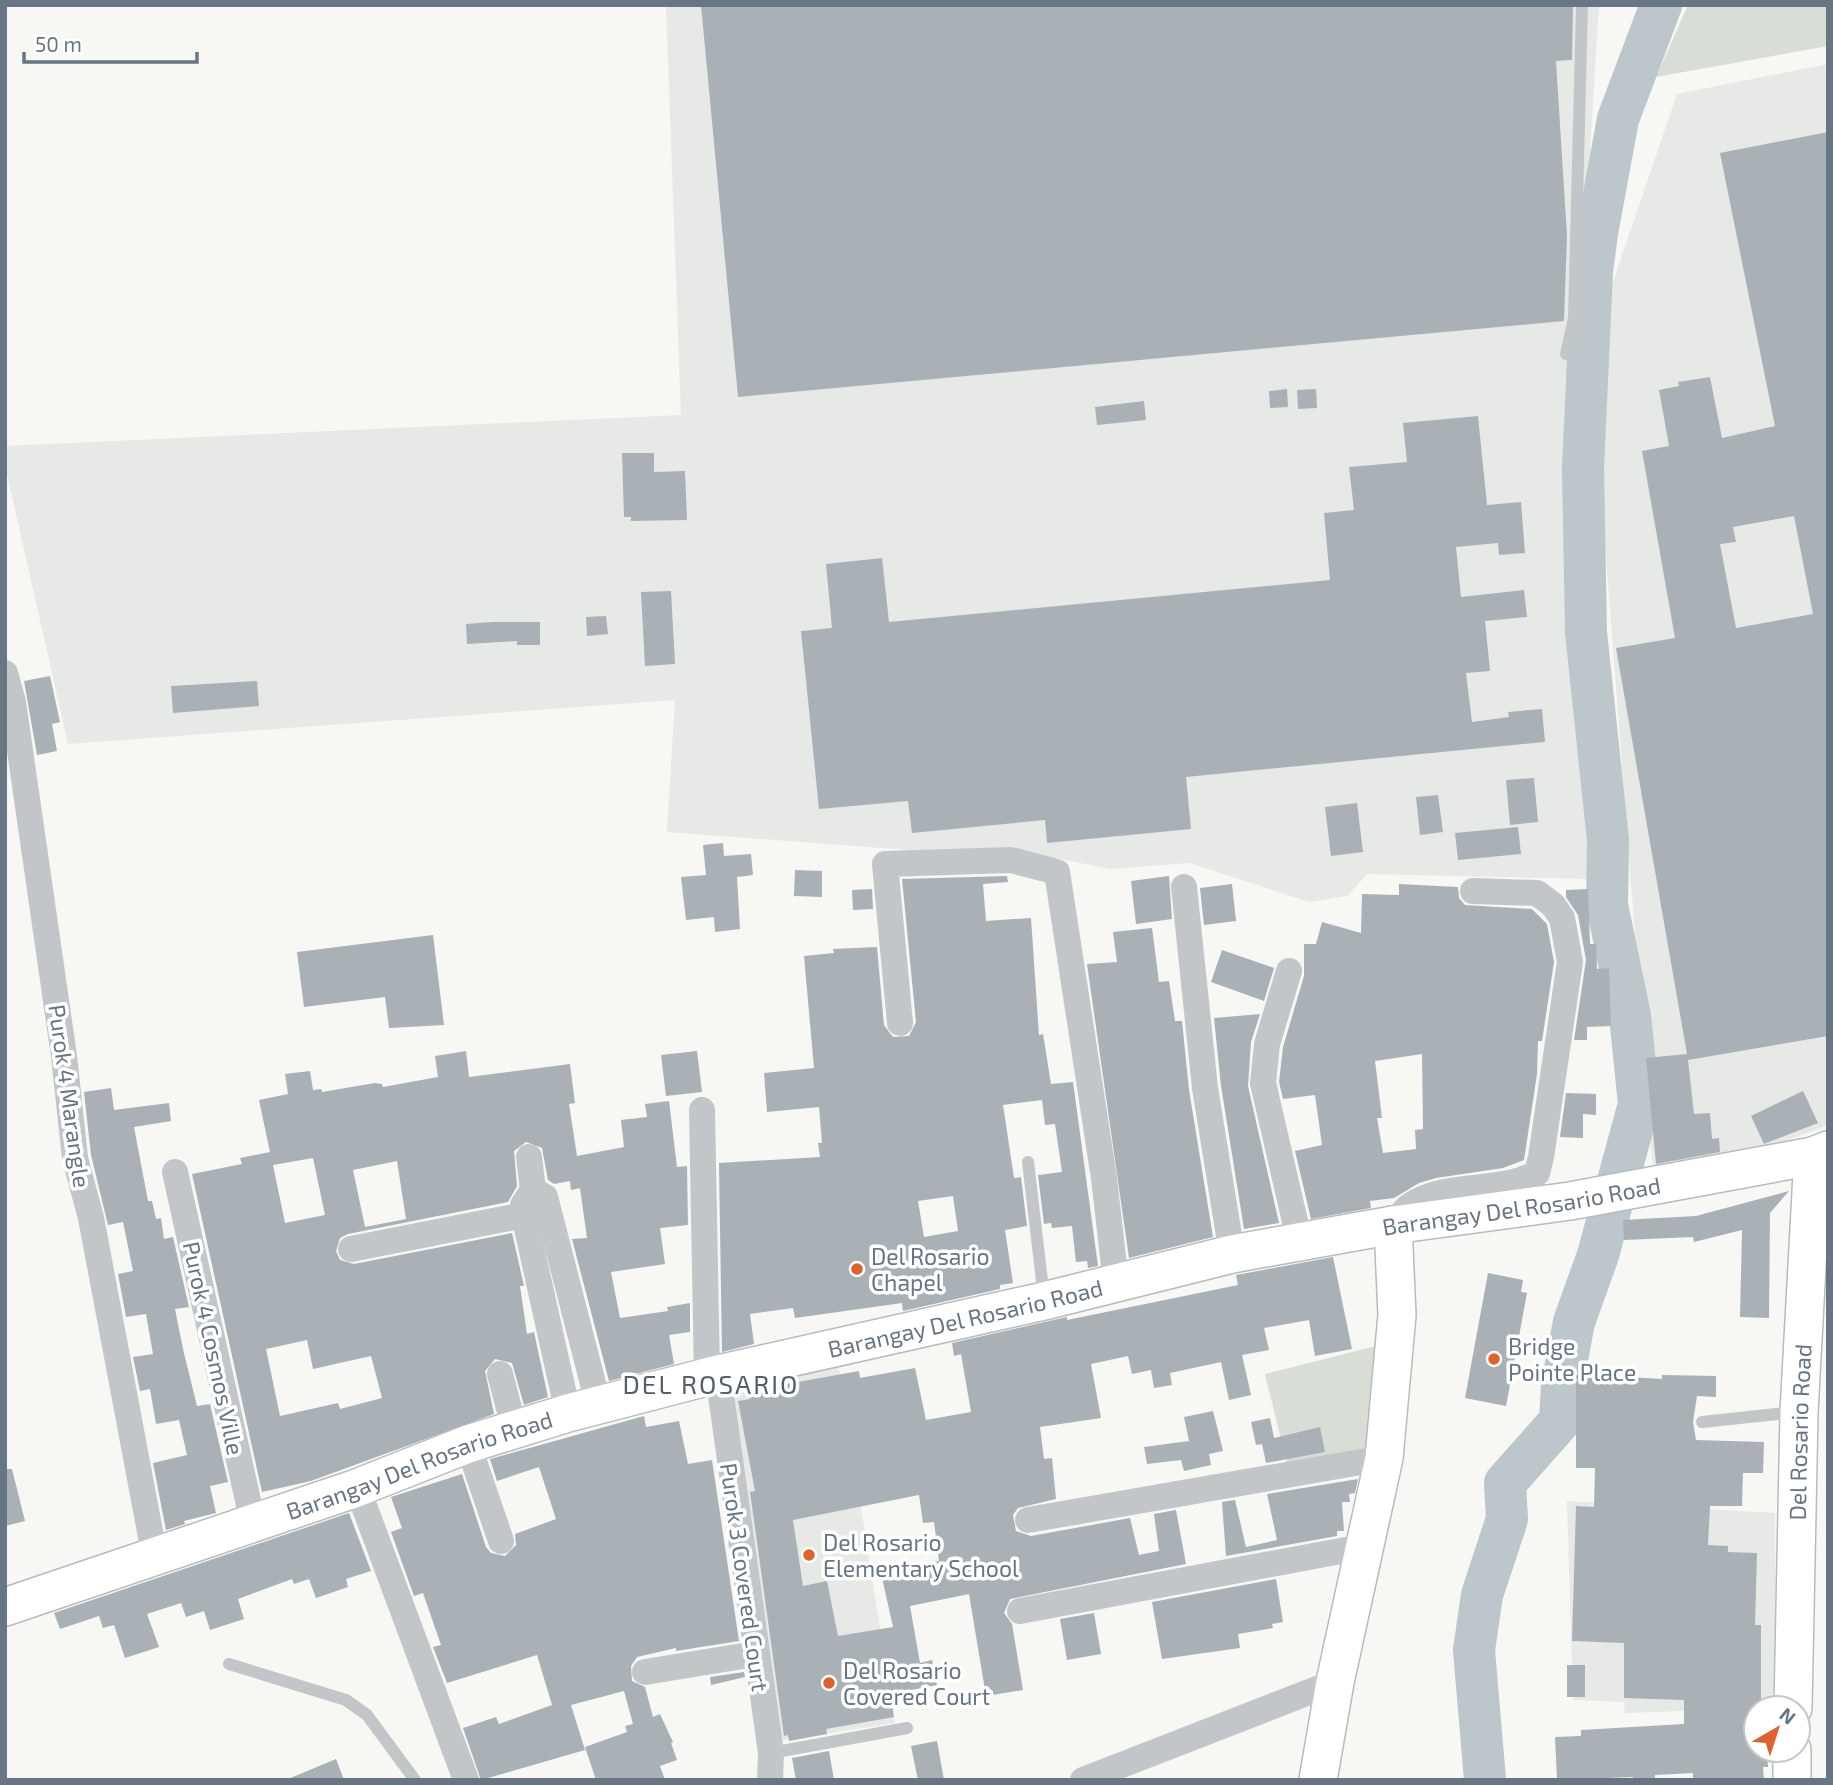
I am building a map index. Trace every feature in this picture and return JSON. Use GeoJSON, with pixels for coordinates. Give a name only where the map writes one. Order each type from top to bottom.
{"type":"FeatureCollection","features":[{"type":"Feature","properties":{"kind":"main road","name":"Barangay Del Rosario Road"},"geometry":{"type":"LineString","coordinates":[[5,1607],[357,1488],[468,1444],[712,1375],[1044,1301],[1232,1254],[1393,1224],[1570,1201],[1821,1153]]}},
{"type":"Feature","properties":{"kind":"main road","name":"Del Rosario Road"},"geometry":{"type":"LineString","coordinates":[[1793,1694],[1799,1412],[1821,1153]]}},
{"type":"Feature","properties":{"kind":"main road"},"geometry":{"type":"LineString","coordinates":[[1318,1780],[1335,1682],[1367,1546],[1384,1458],[1397,1315],[1393,1224]]}},
{"type":"Feature","properties":{"kind":"street","name":"Purok 4 Marangle"},"geometry":{"type":"LineString","coordinates":[[5,673],[13,702],[64,1056],[75,1158],[90,1218],[155,1558]]}},
{"type":"Feature","properties":{"kind":"street"},"geometry":{"type":"LineString","coordinates":[[900,1023],[885,863],[1010,860],[1058,872],[1104,1178],[1116,1283]]}},
{"type":"Feature","properties":{"kind":"street"},"geometry":{"type":"LineString","coordinates":[[1184,887],[1205,1088],[1232,1254]]}},
{"type":"Feature","properties":{"kind":"street"},"geometry":{"type":"LineString","coordinates":[[1393,1224],[1410,1205],[1433,1195],[1522,1182],[1536,1173],[1541,1157],[1570,962],[1562,918],[1553,905],[1537,893],[1473,891]]}},
{"type":"Feature","properties":{"kind":"street"},"geometry":{"type":"LineString","coordinates":[[1289,971],[1267,1044],[1263,1083],[1300,1242]]}},
{"type":"Feature","properties":{"kind":"street","name":"Purok 3 Covered Court"},"geometry":{"type":"LineString","coordinates":[[702,1110],[712,1375],[771,1753],[770,1780]]}},
{"type":"Feature","properties":{"kind":"street"},"geometry":{"type":"LineString","coordinates":[[529,1157],[533,1190],[523,1205],[524,1215],[583,1410]]}},
{"type":"Feature","properties":{"kind":"street","name":"Purok 4 Cosmos Ville"},"geometry":{"type":"LineString","coordinates":[[175,1172],[253,1523]]}},
{"type":"Feature","properties":{"kind":"street"},"geometry":{"type":"LineString","coordinates":[[533,1190],[545,1197],[548,1204],[583,1410]]}},
{"type":"Feature","properties":{"kind":"street"},"geometry":{"type":"LineString","coordinates":[[351,1249],[524,1215]]}},
{"type":"Feature","properties":{"kind":"street"},"geometry":{"type":"LineString","coordinates":[[500,1374],[515,1432]]}},
{"type":"Feature","properties":{"kind":"street"},"geometry":{"type":"LineString","coordinates":[[468,1444],[501,1541]]}},
{"type":"Feature","properties":{"kind":"street"},"geometry":{"type":"LineString","coordinates":[[1028,1520],[1384,1458]]}},
{"type":"Feature","properties":{"kind":"street"},"geometry":{"type":"LineString","coordinates":[[357,1488],[466,1780]]}},
{"type":"Feature","properties":{"kind":"street"},"geometry":{"type":"LineString","coordinates":[[1020,1611],[1367,1546]]}},
{"type":"Feature","properties":{"kind":"street"},"geometry":{"type":"LineString","coordinates":[[645,1672],[755,1654]]}},
{"type":"Feature","properties":{"kind":"street"},"geometry":{"type":"LineString","coordinates":[[1083,1780],[1335,1682]]}},
{"type":"Feature","properties":{"kind":"lane"},"geometry":{"type":"LineString","coordinates":[[1566,354],[1574,318],[1582,5]]}},
{"type":"Feature","properties":{"kind":"lane"},"geometry":{"type":"LineString","coordinates":[[1028,1162],[1044,1301]]}},
{"type":"Feature","properties":{"kind":"lane"},"geometry":{"type":"LineString","coordinates":[[1702,1422],[1799,1412]]}},
{"type":"Feature","properties":{"kind":"lane"},"geometry":{"type":"LineString","coordinates":[[229,1664],[346,1700],[368,1715],[415,1780]]}},
{"type":"Feature","properties":{"kind":"lane"},"geometry":{"type":"LineString","coordinates":[[771,1753],[907,1728]]}},
{"type":"Feature","properties":{"kind":"shaded area"},"geometry":{"type":"Polygon","coordinates":[[[666,5],[1599,5],[1575,399],[1569,627],[1591,879],[1367,874],[1347,896],[1309,902],[1190,863],[1110,869],[1031,853],[974,855],[667,832],[675,700],[68,744],[5,465],[5,446],[681,415],[666,5]]]}},
{"type":"Feature","properties":{"kind":"shaded area"},"geometry":{"type":"Polygon","coordinates":[[[1688,5],[1828,5],[1828,46],[1656,77],[1688,5]]]}},
{"type":"Feature","properties":{"kind":"shaded area"},"geometry":{"type":"Polygon","coordinates":[[[1828,64],[1828,1125],[1724,1164],[1653,1170],[1590,349],[1677,94],[1828,64]]]}},
{"type":"Feature","properties":{"kind":"shaded area"},"geometry":{"type":"Polygon","coordinates":[[[1376,1346],[1371,1448],[1287,1464],[1265,1374],[1376,1346]]]}},
{"type":"Feature","properties":{"kind":"shaded area","name":"Del Rosario Elementary School"},"geometry":{"type":"Polygon","coordinates":[[[837,1357],[895,1723],[777,1741],[724,1386],[837,1357]]]}},
{"type":"Feature","properties":{"kind":"shaded area"},"geometry":{"type":"Polygon","coordinates":[[[1567,1501],[1775,1513],[1776,1694],[1742,1694],[1742,1709],[1625,1713],[1624,1702],[1573,1700],[1567,1501]]]}},
{"type":"Feature","properties":{"kind":"building"},"geometry":{"type":"Polygon","coordinates":[[[701,5],[1573,5],[1572,60],[1556,61],[1567,236],[1564,321],[738,397],[701,5]]]}},
{"type":"Feature","properties":{"kind":"building"},"geometry":{"type":"Polygon","coordinates":[[[1828,132],[1828,1036],[1688,1060],[1694,1114],[1710,1113],[1712,1139],[1719,1138],[1720,1152],[1656,1164],[1646,1058],[1687,1054],[1616,648],[1675,638],[1642,451],[1669,446],[1659,390],[1679,386],[1678,382],[1710,377],[1722,438],[1775,426],[1720,153],[1828,132]],[[1794,516],[1733,527],[1736,542],[1720,544],[1736,628],[1813,614],[1794,516]]]}},
{"type":"Feature","properties":{"kind":"building"},"geometry":{"type":"Polygon","coordinates":[[[1287,389],[1288,407],[1270,408],[1269,391],[1287,389]]]}},
{"type":"Feature","properties":{"kind":"building"},"geometry":{"type":"Polygon","coordinates":[[[1316,389],[1317,408],[1298,409],[1297,390],[1316,389]]]}},
{"type":"Feature","properties":{"kind":"building"},"geometry":{"type":"Polygon","coordinates":[[[1144,401],[1146,420],[1097,425],[1095,407],[1144,401]]]}},
{"type":"Feature","properties":{"kind":"building"},"geometry":{"type":"Polygon","coordinates":[[[1478,416],[1487,505],[1521,502],[1525,553],[1499,555],[1498,543],[1456,547],[1461,597],[1524,590],[1527,617],[1485,621],[1490,671],[1466,673],[1472,722],[1509,717],[1508,712],[1542,709],[1545,742],[1186,777],[1191,829],[1047,843],[1045,820],[912,833],[908,801],[819,809],[801,631],[832,628],[826,564],[882,558],[889,622],[1330,580],[1324,513],[1354,510],[1349,467],[1407,462],[1403,423],[1478,416]]]}},
{"type":"Feature","properties":{"kind":"building"},"geometry":{"type":"Polygon","coordinates":[[[622,453],[654,453],[654,472],[685,471],[687,520],[631,521],[631,517],[624,517],[622,453]]]}},
{"type":"Feature","properties":{"kind":"building"},"geometry":{"type":"Polygon","coordinates":[[[671,591],[675,664],[645,666],[641,592],[671,591]]]}},
{"type":"Feature","properties":{"kind":"building"},"geometry":{"type":"Polygon","coordinates":[[[606,616],[608,634],[587,636],[586,617],[606,616]]]}},
{"type":"Feature","properties":{"kind":"building"},"geometry":{"type":"Polygon","coordinates":[[[540,622],[540,645],[517,645],[517,641],[467,644],[466,624],[540,622]]]}},
{"type":"Feature","properties":{"kind":"building"},"geometry":{"type":"Polygon","coordinates":[[[50,676],[60,722],[52,724],[57,751],[37,755],[24,681],[50,676]]]}},
{"type":"Feature","properties":{"kind":"building"},"geometry":{"type":"Polygon","coordinates":[[[257,681],[259,706],[173,713],[171,686],[257,681]]]}},
{"type":"Feature","properties":{"kind":"building"},"geometry":{"type":"Polygon","coordinates":[[[1534,778],[1538,822],[1510,825],[1506,780],[1534,778]]]}},
{"type":"Feature","properties":{"kind":"building"},"geometry":{"type":"Polygon","coordinates":[[[1438,795],[1443,832],[1420,835],[1416,797],[1438,795]]]}},
{"type":"Feature","properties":{"kind":"building"},"geometry":{"type":"Polygon","coordinates":[[[1357,803],[1363,852],[1331,856],[1325,807],[1357,803]]]}},
{"type":"Feature","properties":{"kind":"building"},"geometry":{"type":"Polygon","coordinates":[[[1518,827],[1521,854],[1458,860],[1455,833],[1518,827]]]}},
{"type":"Feature","properties":{"kind":"building"},"geometry":{"type":"Polygon","coordinates":[[[723,843],[724,856],[751,854],[753,875],[737,877],[740,929],[715,932],[714,917],[686,920],[681,877],[706,875],[703,845],[723,843]]]}},
{"type":"Feature","properties":{"kind":"building"},"geometry":{"type":"Polygon","coordinates":[[[795,870],[822,871],[822,897],[794,896],[795,870]]]}},
{"type":"Feature","properties":{"kind":"building"},"geometry":{"type":"Polygon","coordinates":[[[1007,876],[1008,882],[983,884],[986,921],[1031,918],[1039,1035],[1043,1034],[1051,1084],[1073,1082],[1098,1266],[1088,1268],[1087,1261],[1076,1262],[1072,1226],[1052,1228],[1051,1223],[1044,1224],[1038,1175],[1062,1172],[1055,1124],[1045,1125],[1042,1100],[1003,1105],[1014,1178],[1021,1177],[1027,1226],[1005,1230],[1013,1283],[1000,1285],[1000,1289],[903,1311],[902,1303],[795,1318],[793,1308],[750,1314],[754,1344],[722,1352],[719,1163],[820,1157],[818,1143],[822,1143],[819,1107],[767,1112],[764,1073],[814,1068],[804,956],[834,953],[833,949],[877,947],[884,1025],[893,1037],[909,1036],[916,1022],[902,879],[1007,876]],[[953,1196],[918,1201],[924,1237],[958,1231],[953,1196]]]}},
{"type":"Feature","properties":{"kind":"building"},"geometry":{"type":"Polygon","coordinates":[[[1169,876],[1172,919],[1136,924],[1131,881],[1169,876]]]}},
{"type":"Feature","properties":{"kind":"building"},"geometry":{"type":"Polygon","coordinates":[[[1232,884],[1236,921],[1204,925],[1200,888],[1232,884]]]}},
{"type":"Feature","properties":{"kind":"building"},"geometry":{"type":"Polygon","coordinates":[[[1399,884],[1458,887],[1459,898],[1465,905],[1532,909],[1547,924],[1554,962],[1542,1041],[1538,1041],[1537,1074],[1524,1160],[1503,1168],[1436,1178],[1419,1183],[1394,1198],[1370,1201],[1371,1208],[1311,1219],[1295,1151],[1322,1145],[1315,1095],[1283,1099],[1279,1082],[1283,1047],[1304,976],[1304,944],[1316,944],[1322,922],[1361,933],[1362,894],[1399,895],[1399,884]],[[1422,1054],[1375,1061],[1382,1118],[1377,1118],[1383,1153],[1416,1149],[1415,1130],[1423,1129],[1422,1054]]]}},
{"type":"Feature","properties":{"kind":"building"},"geometry":{"type":"Polygon","coordinates":[[[872,889],[873,909],[853,910],[852,890],[872,889]]]}},
{"type":"Feature","properties":{"kind":"building"},"geometry":{"type":"Polygon","coordinates":[[[1588,889],[1590,944],[1596,944],[1597,969],[1609,968],[1611,1026],[1587,1027],[1587,1040],[1574,1040],[1586,960],[1578,915],[1566,897],[1566,890],[1588,889]]]}},
{"type":"Feature","properties":{"kind":"building"},"geometry":{"type":"Polygon","coordinates":[[[1152,928],[1159,982],[1169,981],[1175,1021],[1182,1021],[1189,1090],[1213,1237],[1129,1258],[1087,964],[1117,962],[1113,932],[1152,928]]]}},
{"type":"Feature","properties":{"kind":"building"},"geometry":{"type":"Polygon","coordinates":[[[433,935],[444,1025],[389,1028],[385,997],[304,1007],[297,952],[433,935]]]}},
{"type":"Feature","properties":{"kind":"building"},"geometry":{"type":"Polygon","coordinates":[[[1222,950],[1274,968],[1264,1001],[1211,982],[1222,950]]]}},
{"type":"Feature","properties":{"kind":"building"},"geometry":{"type":"Polygon","coordinates":[[[1260,1014],[1251,1042],[1248,1086],[1279,1223],[1244,1229],[1221,1086],[1214,1018],[1260,1014]]]}},
{"type":"Feature","properties":{"kind":"building"},"geometry":{"type":"Polygon","coordinates":[[[466,1051],[469,1077],[570,1064],[575,1103],[569,1104],[577,1156],[624,1147],[621,1120],[647,1117],[645,1104],[669,1101],[677,1167],[687,1166],[688,1225],[660,1228],[665,1264],[611,1272],[620,1318],[668,1311],[667,1307],[690,1303],[690,1332],[669,1335],[674,1364],[609,1381],[572,1239],[587,1238],[580,1188],[571,1190],[570,1181],[554,1184],[548,1180],[542,1148],[526,1142],[514,1151],[517,1186],[508,1202],[348,1234],[340,1238],[336,1251],[340,1260],[354,1264],[512,1233],[524,1286],[520,1286],[527,1334],[534,1332],[548,1397],[524,1405],[512,1363],[495,1359],[485,1371],[494,1414],[311,1481],[262,1492],[192,1174],[242,1164],[240,1158],[270,1152],[259,1100],[288,1094],[285,1074],[310,1071],[313,1090],[321,1089],[322,1092],[375,1083],[382,1084],[383,1087],[438,1077],[435,1056],[466,1051]],[[313,1158],[273,1165],[285,1223],[325,1215],[313,1158]],[[397,1161],[353,1170],[365,1227],[406,1219],[397,1161]],[[307,1340],[266,1349],[280,1416],[338,1403],[340,1409],[382,1398],[371,1356],[313,1369],[307,1340]]]}},
{"type":"Feature","properties":{"kind":"building"},"geometry":{"type":"Polygon","coordinates":[[[697,1051],[702,1092],[666,1096],[661,1055],[697,1051]]]}},
{"type":"Feature","properties":{"kind":"building"},"geometry":{"type":"Polygon","coordinates":[[[111,1088],[114,1110],[169,1103],[171,1121],[134,1127],[148,1201],[152,1201],[156,1219],[161,1218],[164,1239],[173,1237],[189,1307],[175,1309],[197,1406],[210,1404],[228,1482],[210,1486],[216,1513],[184,1521],[185,1524],[166,1530],[153,1463],[187,1455],[179,1420],[156,1424],[150,1389],[140,1391],[133,1357],[153,1354],[146,1314],[126,1317],[118,1274],[133,1271],[123,1222],[108,1225],[91,1155],[84,1092],[111,1088]]]}},
{"type":"Feature","properties":{"kind":"building"},"geometry":{"type":"Polygon","coordinates":[[[1803,1091],[1818,1123],[1764,1144],[1751,1116],[1803,1091]]]}},
{"type":"Feature","properties":{"kind":"building"},"geometry":{"type":"Polygon","coordinates":[[[1566,1093],[1596,1094],[1596,1115],[1583,1114],[1583,1138],[1560,1137],[1566,1093]]]}},
{"type":"Feature","properties":{"kind":"building"},"geometry":{"type":"Polygon","coordinates":[[[1789,1191],[1770,1213],[1769,1318],[1740,1317],[1742,1230],[1694,1242],[1693,1237],[1624,1240],[1623,1220],[1696,1216],[1789,1191]]]}},
{"type":"Feature","properties":{"kind":"building"},"geometry":{"type":"Polygon","coordinates":[[[1333,1257],[1352,1349],[1315,1356],[1309,1320],[1264,1328],[1269,1350],[1242,1355],[1251,1395],[1229,1400],[1221,1362],[1170,1373],[1172,1385],[1154,1388],[1151,1370],[1132,1374],[1128,1356],[1091,1364],[1101,1418],[1040,1427],[1044,1459],[1052,1458],[1056,1499],[1018,1508],[1013,1515],[1016,1531],[1031,1536],[1130,1518],[1139,1555],[1159,1551],[1154,1514],[1176,1510],[1186,1564],[1010,1599],[1004,1613],[1012,1624],[1023,1690],[986,1696],[969,1594],[910,1606],[920,1663],[932,1660],[937,1685],[890,1694],[894,1717],[826,1729],[827,1734],[789,1741],[788,1735],[784,1736],[750,1492],[755,1491],[738,1401],[750,1399],[748,1391],[859,1371],[860,1378],[915,1368],[926,1420],[971,1412],[961,1354],[954,1356],[952,1343],[1067,1317],[1067,1320],[1238,1285],[1236,1275],[1333,1257]],[[919,1495],[793,1520],[803,1586],[827,1581],[838,1636],[893,1627],[881,1573],[939,1561],[934,1522],[923,1523],[919,1495]]]}},
{"type":"Feature","properties":{"kind":"building","name":"Bridge Pointe Place"},"geometry":{"type":"Polygon","coordinates":[[[1488,1273],[1523,1280],[1521,1292],[1527,1293],[1506,1406],[1465,1398],[1488,1273]]]}},
{"type":"Feature","properties":{"kind":"building"},"geometry":{"type":"Polygon","coordinates":[[[1576,1374],[1662,1379],[1662,1375],[1716,1376],[1716,1397],[1697,1396],[1693,1422],[1696,1440],[1764,1442],[1763,1473],[1743,1473],[1742,1506],[1710,1506],[1708,1545],[1728,1546],[1728,1552],[1757,1553],[1755,1625],[1761,1625],[1761,1694],[1742,1694],[1742,1764],[1768,1764],[1768,1767],[1763,1767],[1764,1780],[1693,1780],[1693,1773],[1655,1775],[1655,1780],[1633,1780],[1633,1777],[1557,1780],[1555,1737],[1581,1736],[1581,1730],[1684,1724],[1684,1700],[1624,1698],[1624,1643],[1572,1641],[1576,1506],[1594,1507],[1595,1468],[1576,1468],[1576,1374]]]}},
{"type":"Feature","properties":{"kind":"building"},"geometry":{"type":"Polygon","coordinates":[[[1213,1411],[1223,1451],[1209,1454],[1211,1465],[1184,1471],[1181,1460],[1147,1464],[1144,1447],[1189,1441],[1184,1417],[1213,1411]]]}},
{"type":"Feature","properties":{"kind":"building"},"geometry":{"type":"Polygon","coordinates":[[[644,1416],[646,1427],[679,1421],[688,1464],[712,1460],[739,1641],[676,1651],[676,1648],[637,1657],[631,1666],[632,1681],[645,1687],[653,1717],[660,1714],[673,1742],[671,1743],[677,1760],[660,1766],[665,1780],[596,1780],[585,1747],[627,1732],[625,1726],[633,1724],[624,1691],[571,1705],[585,1750],[481,1780],[463,1728],[496,1717],[499,1724],[552,1705],[537,1655],[447,1683],[433,1647],[441,1645],[423,1593],[414,1596],[391,1532],[402,1528],[391,1497],[462,1474],[486,1547],[491,1553],[505,1556],[516,1545],[515,1534],[556,1519],[539,1467],[497,1481],[490,1459],[644,1416]]]}},
{"type":"Feature","properties":{"kind":"building"},"geometry":{"type":"Polygon","coordinates":[[[1270,1418],[1274,1438],[1320,1427],[1325,1452],[1266,1463],[1262,1444],[1256,1445],[1251,1422],[1270,1418]]]}},
{"type":"Feature","properties":{"kind":"building"},"geometry":{"type":"Polygon","coordinates":[[[5,1469],[12,1469],[25,1521],[5,1526],[5,1469]]]}},
{"type":"Feature","properties":{"kind":"building"},"geometry":{"type":"Polygon","coordinates":[[[1358,1479],[1355,1493],[1349,1494],[1350,1502],[1342,1502],[1344,1531],[1337,1531],[1337,1536],[1226,1556],[1222,1502],[1235,1500],[1246,1547],[1277,1540],[1267,1494],[1358,1479]]]}},
{"type":"Feature","properties":{"kind":"building"},"geometry":{"type":"Polygon","coordinates":[[[349,1513],[371,1571],[346,1579],[348,1587],[316,1598],[309,1579],[294,1584],[292,1579],[238,1599],[244,1619],[210,1630],[204,1611],[186,1617],[181,1603],[147,1614],[159,1647],[125,1658],[114,1625],[103,1628],[99,1616],[60,1629],[54,1613],[349,1513]]]}},
{"type":"Feature","properties":{"kind":"building"},"geometry":{"type":"Polygon","coordinates":[[[1276,1579],[1283,1622],[1272,1624],[1273,1628],[1238,1634],[1240,1648],[1162,1659],[1152,1602],[1276,1579]]]}},
{"type":"Feature","properties":{"kind":"building"},"geometry":{"type":"Polygon","coordinates":[[[1094,1613],[1101,1654],[1067,1660],[1060,1619],[1094,1613]]]}},
{"type":"Feature","properties":{"kind":"building"},"geometry":{"type":"Polygon","coordinates":[[[1567,1665],[1585,1665],[1585,1697],[1567,1697],[1567,1665]]]}},
{"type":"Feature","properties":{"kind":"building"},"geometry":{"type":"Polygon","coordinates":[[[744,1672],[745,1677],[711,1685],[710,1677],[744,1672]]]}},
{"type":"Feature","properties":{"kind":"building"},"geometry":{"type":"Polygon","coordinates":[[[937,1741],[944,1780],[918,1780],[911,1746],[937,1741]]]}},
{"type":"Feature","properties":{"kind":"building"},"geometry":{"type":"Polygon","coordinates":[[[829,1751],[834,1780],[796,1780],[792,1758],[829,1751]]]}},
{"type":"Feature","properties":{"kind":"building"},"geometry":{"type":"Polygon","coordinates":[[[336,1759],[344,1780],[288,1780],[288,1779],[336,1759]]]}},
{"type":"Feature","properties":{"kind":"waterway"},"geometry":{"type":"LineString","coordinates":[[1485,1780],[1474,1650],[1482,1595],[1507,1519],[1505,1483],[1560,1421],[1562,1385],[1574,1322],[1598,1255],[1639,1104],[1630,1016],[1607,905],[1608,840],[1586,632],[1583,468],[1592,272],[1597,233],[1618,119],[1661,5]]}},
{"type":"Feature","properties":{"kind":"place","name":"Del Rosario Chapel"},"geometry":{"type":"Point","coordinates":[857,1269]}},
{"type":"Feature","properties":{"kind":"place","name":"Bridge Pointe Place"},"geometry":{"type":"Point","coordinates":[1494,1359]}},
{"type":"Feature","properties":{"kind":"place","name":"Del Rosario Elementary School"},"geometry":{"type":"Point","coordinates":[809,1555]}},
{"type":"Feature","properties":{"kind":"place","name":"Del Rosario Covered Court"},"geometry":{"type":"Point","coordinates":[829,1683]}},
{"type":"Feature","properties":{"kind":"district","name":"DEL ROSARIO"},"geometry":{"type":"Point","coordinates":[711,1383]}}]}
